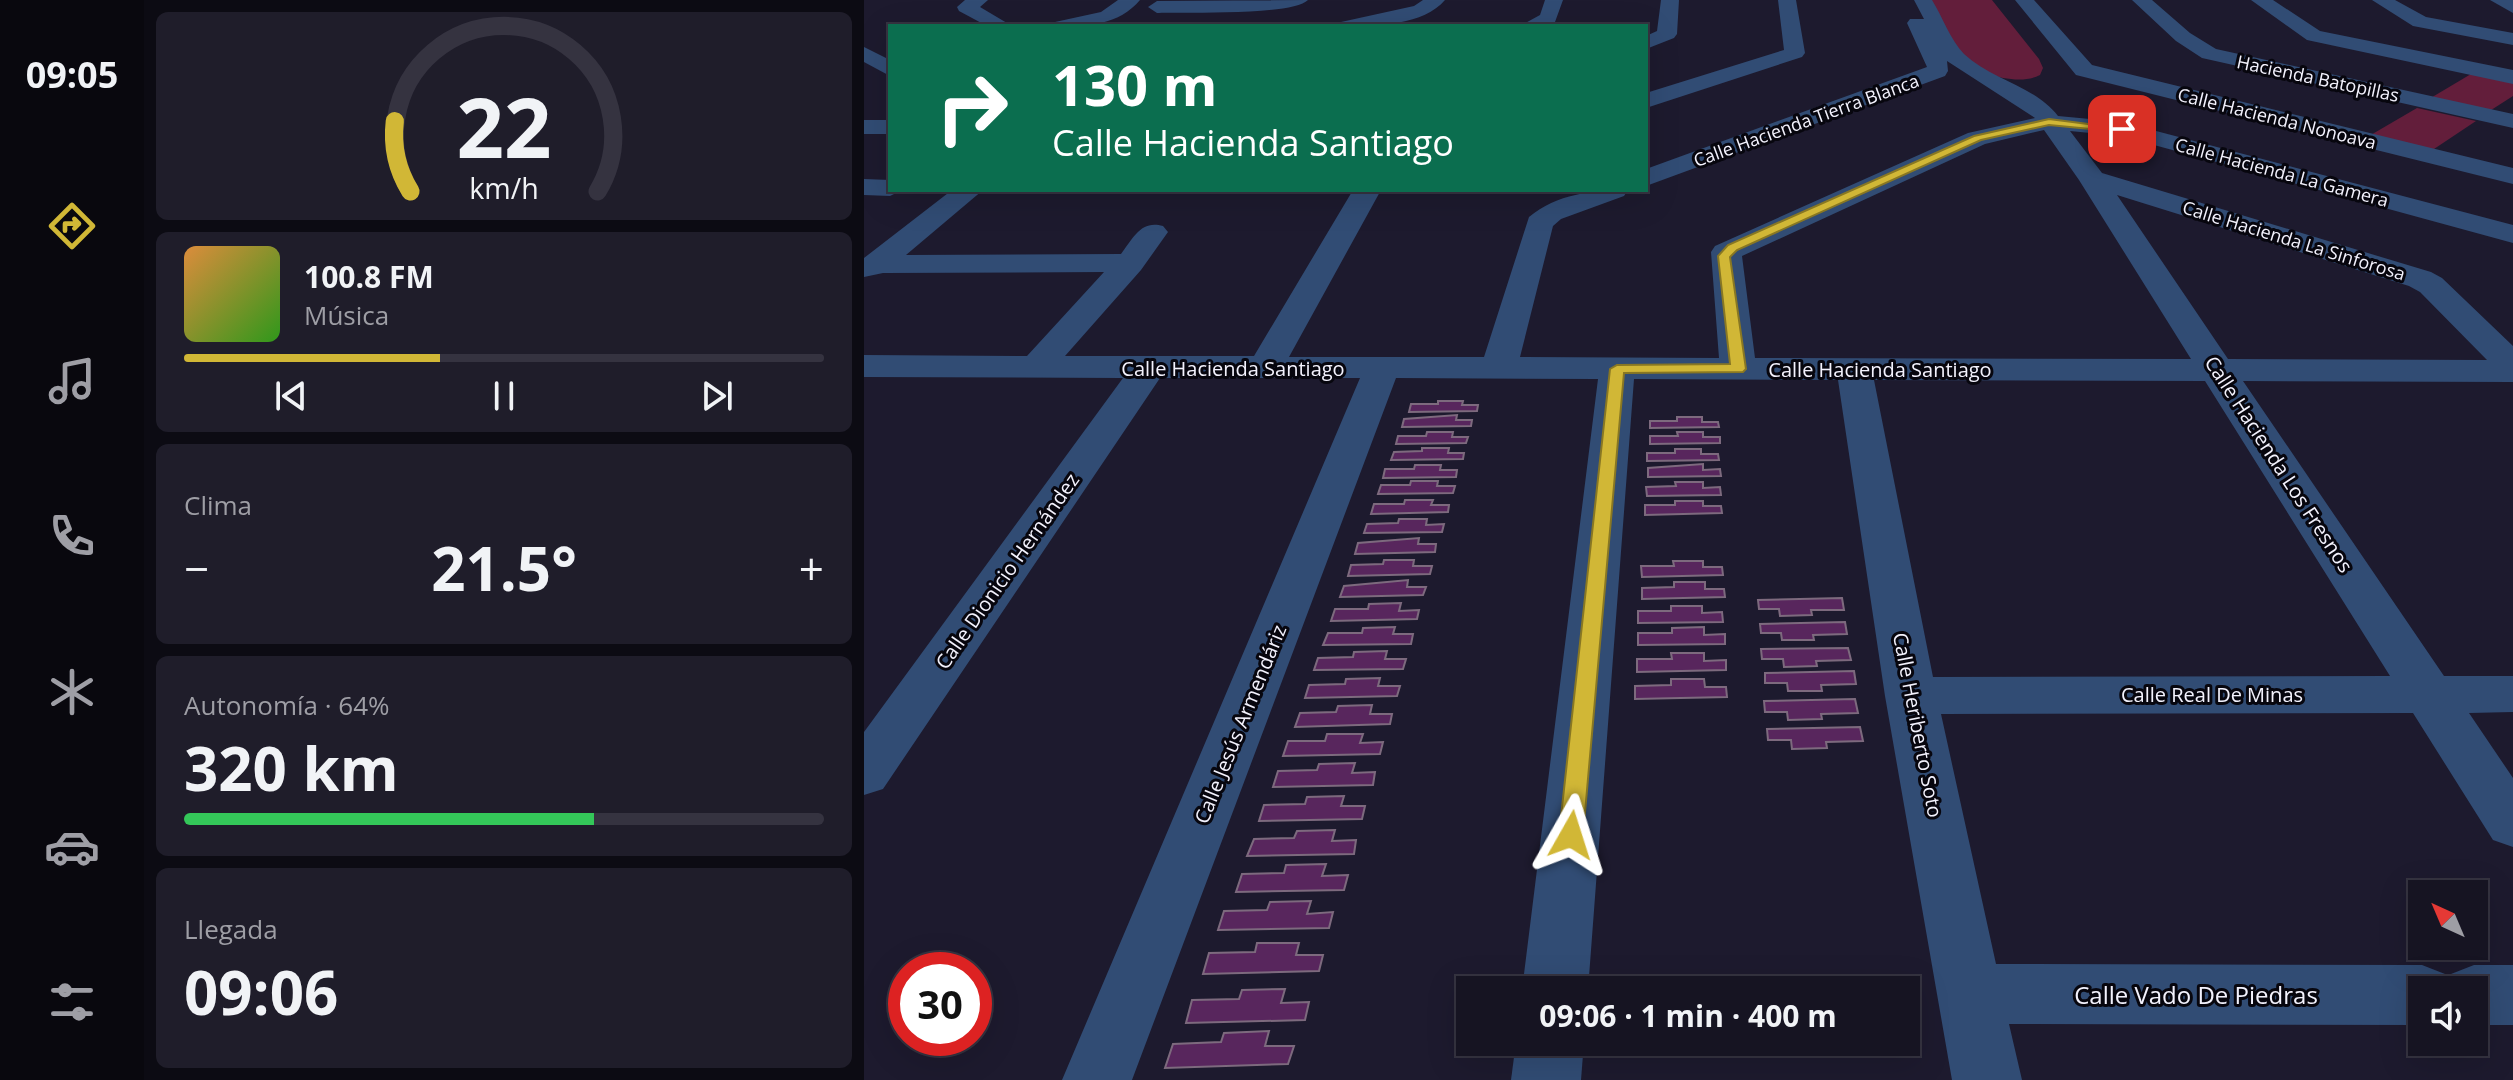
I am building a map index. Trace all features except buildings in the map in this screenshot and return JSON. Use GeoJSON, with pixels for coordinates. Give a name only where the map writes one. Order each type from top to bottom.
{"type":"FeatureCollection","features":[{"type":"Feature","properties":{"kind":"street"},"geometry":{"type":"LineString","coordinates":[[979,0],[966,7],[998,24]]}},
{"type":"Feature","properties":{"kind":"street"},"geometry":{"type":"LineString","coordinates":[[1071,24],[1107,16],[1131,0]]}},
{"type":"Feature","properties":{"kind":"street"},"geometry":{"type":"LineString","coordinates":[[1119,24],[1159,4],[1265,5],[1299,0]]}},
{"type":"Feature","properties":{"kind":"street"},"geometry":{"type":"LineString","coordinates":[[1357,24],[1420,10],[1436,0]]}},
{"type":"Feature","properties":{"kind":"street"},"geometry":{"type":"LineString","coordinates":[[1534,24],[1548,18],[1554,0]]}},
{"type":"Feature","properties":{"kind":"street"},"geometry":{"type":"LineString","coordinates":[[1648,42],[1667,34],[1670,0]]}},
{"type":"Feature","properties":{"kind":"street"},"geometry":{"type":"LineString","coordinates":[[1648,100],[1795,53],[1787,0]]}},
{"type":"Feature","properties":{"kind":"street","name":"Calle Hacienda Tierra Blanca"},"geometry":{"type":"LineString","coordinates":[[1648,177],[1937,71],[1938,64],[1905,0]]}},
{"type":"Feature","properties":{"kind":"street","name":"Calle Hacienda La Gamera"},"geometry":{"type":"LineString","coordinates":[[1923,0],[1954,56],[1982,76],[2122,129],[2513,234]]}},
{"type":"Feature","properties":{"kind":"street"},"geometry":{"type":"LineString","coordinates":[[2006,0],[2055,64]]}},
{"type":"Feature","properties":{"kind":"street","name":"Calle Hacienda Nonoava"},"geometry":{"type":"LineString","coordinates":[[2024,0],[2084,70],[2513,176]]}},
{"type":"Feature","properties":{"kind":"street","name":"Hacienda Batopillas"},"geometry":{"type":"LineString","coordinates":[[2141,0],[2183,37],[2209,54],[2513,121]]}},
{"type":"Feature","properties":{"kind":"street"},"geometry":{"type":"LineString","coordinates":[[2260,0],[2314,36],[2513,77]]}},
{"type":"Feature","properties":{"kind":"street"},"geometry":{"type":"LineString","coordinates":[[2381,0],[2420,22],[2513,39]]}},
{"type":"Feature","properties":{"kind":"street"},"geometry":{"type":"LineString","coordinates":[[2499,0],[2513,7]]}},
{"type":"Feature","properties":{"kind":"street"},"geometry":{"type":"LineString","coordinates":[[1119,24],[1179,24],[1206,3]]}},
{"type":"Feature","properties":{"kind":"street"},"geometry":{"type":"LineString","coordinates":[[864,53],[888,68]]}},
{"type":"Feature","properties":{"kind":"street"},"geometry":{"type":"LineString","coordinates":[[1738,369],[1726,252],[1977,138],[2043,100]]}},
{"type":"Feature","properties":{"kind":"street","name":"Calle Hacienda Los Fresnos"},"geometry":{"type":"LineString","coordinates":[[2043,100],[2425,693],[2513,824]]}},
{"type":"Feature","properties":{"kind":"street"},"geometry":{"type":"LineString","coordinates":[[864,127],[888,127]]}},
{"type":"Feature","properties":{"kind":"street","name":"Calle Hacienda La Sinforosa"},"geometry":{"type":"LineString","coordinates":[[2092,179],[2420,279],[2431,285],[2513,369]]}},
{"type":"Feature","properties":{"kind":"street"},"geometry":{"type":"LineString","coordinates":[[864,187],[888,188]]}},
{"type":"Feature","properties":{"kind":"street"},"geometry":{"type":"LineString","coordinates":[[870,269],[966,192]]}},
{"type":"Feature","properties":{"kind":"street"},"geometry":{"type":"LineString","coordinates":[[1264,369],[1366,192]]}},
{"type":"Feature","properties":{"kind":"street"},"geometry":{"type":"LineString","coordinates":[[1499,368],[1539,223],[1551,213],[1609,192]]}},
{"type":"Feature","properties":{"kind":"street"},"geometry":{"type":"LineString","coordinates":[[1037,366],[1130,263],[1153,232]]}},
{"type":"Feature","properties":{"kind":"street"},"geometry":{"type":"LineString","coordinates":[[870,269],[1130,263]]}},
{"type":"Feature","properties":{"kind":"street","name":"Calle Hacienda Santiago"},"geometry":{"type":"LineString","coordinates":[[864,366],[2513,369]]}},
{"type":"Feature","properties":{"kind":"street","name":"Calle Dionicio Hernández"},"geometry":{"type":"LineString","coordinates":[[864,774],[1149,367]]}},
{"type":"Feature","properties":{"kind":"street","name":"Calle Jesús Armendáriz"},"geometry":{"type":"LineString","coordinates":[[1097,1080],[1382,369]]}},
{"type":"Feature","properties":{"kind":"street"},"geometry":{"type":"LineString","coordinates":[[1556,976],[1617,369]]}},
{"type":"Feature","properties":{"kind":"street","name":"Calle Heriberto Soto"},"geometry":{"type":"LineString","coordinates":[[1854,369],[1911,696],[1987,1080]]}},
{"type":"Feature","properties":{"kind":"street","name":"Calle Real De Minas"},"geometry":{"type":"LineString","coordinates":[[1911,696],[2513,694]]}},
{"type":"Feature","properties":{"kind":"street","name":"Calle Vado De Piedras"},"geometry":{"type":"LineString","coordinates":[[1971,994],[2408,995]]}},
{"type":"Feature","properties":{"kind":"street"},"geometry":{"type":"LineString","coordinates":[[2488,995],[2513,995]]}},
{"type":"Feature","properties":{"kind":"street"},"geometry":{"type":"LineString","coordinates":[[1546,1080],[1549,1056]]}},
{"type":"Feature","properties":{"kind":"shaded area"},"geometry":{"type":"Polygon","coordinates":[[[1928,0],[1992,0],[2039,59],[2043,68],[2040,75],[2008,79],[1975,67],[1957,50],[1928,0]]]}},
{"type":"Feature","properties":{"kind":"shaded area"},"geometry":{"type":"Polygon","coordinates":[[[2471,74],[2513,83],[2513,96],[2488,112],[2429,99],[2471,74]]]}},
{"type":"Feature","properties":{"kind":"shaded area"},"geometry":{"type":"Polygon","coordinates":[[[2417,108],[2476,121],[2431,151],[2369,136],[2417,108]]]}},
{"type":"Feature","properties":{"kind":"route"},"geometry":{"type":"LineString","coordinates":[[1571,835],[1617,369],[1738,369],[1724,256],[1732,247],[1977,138],[2049,122],[2122,129]]}}]}
